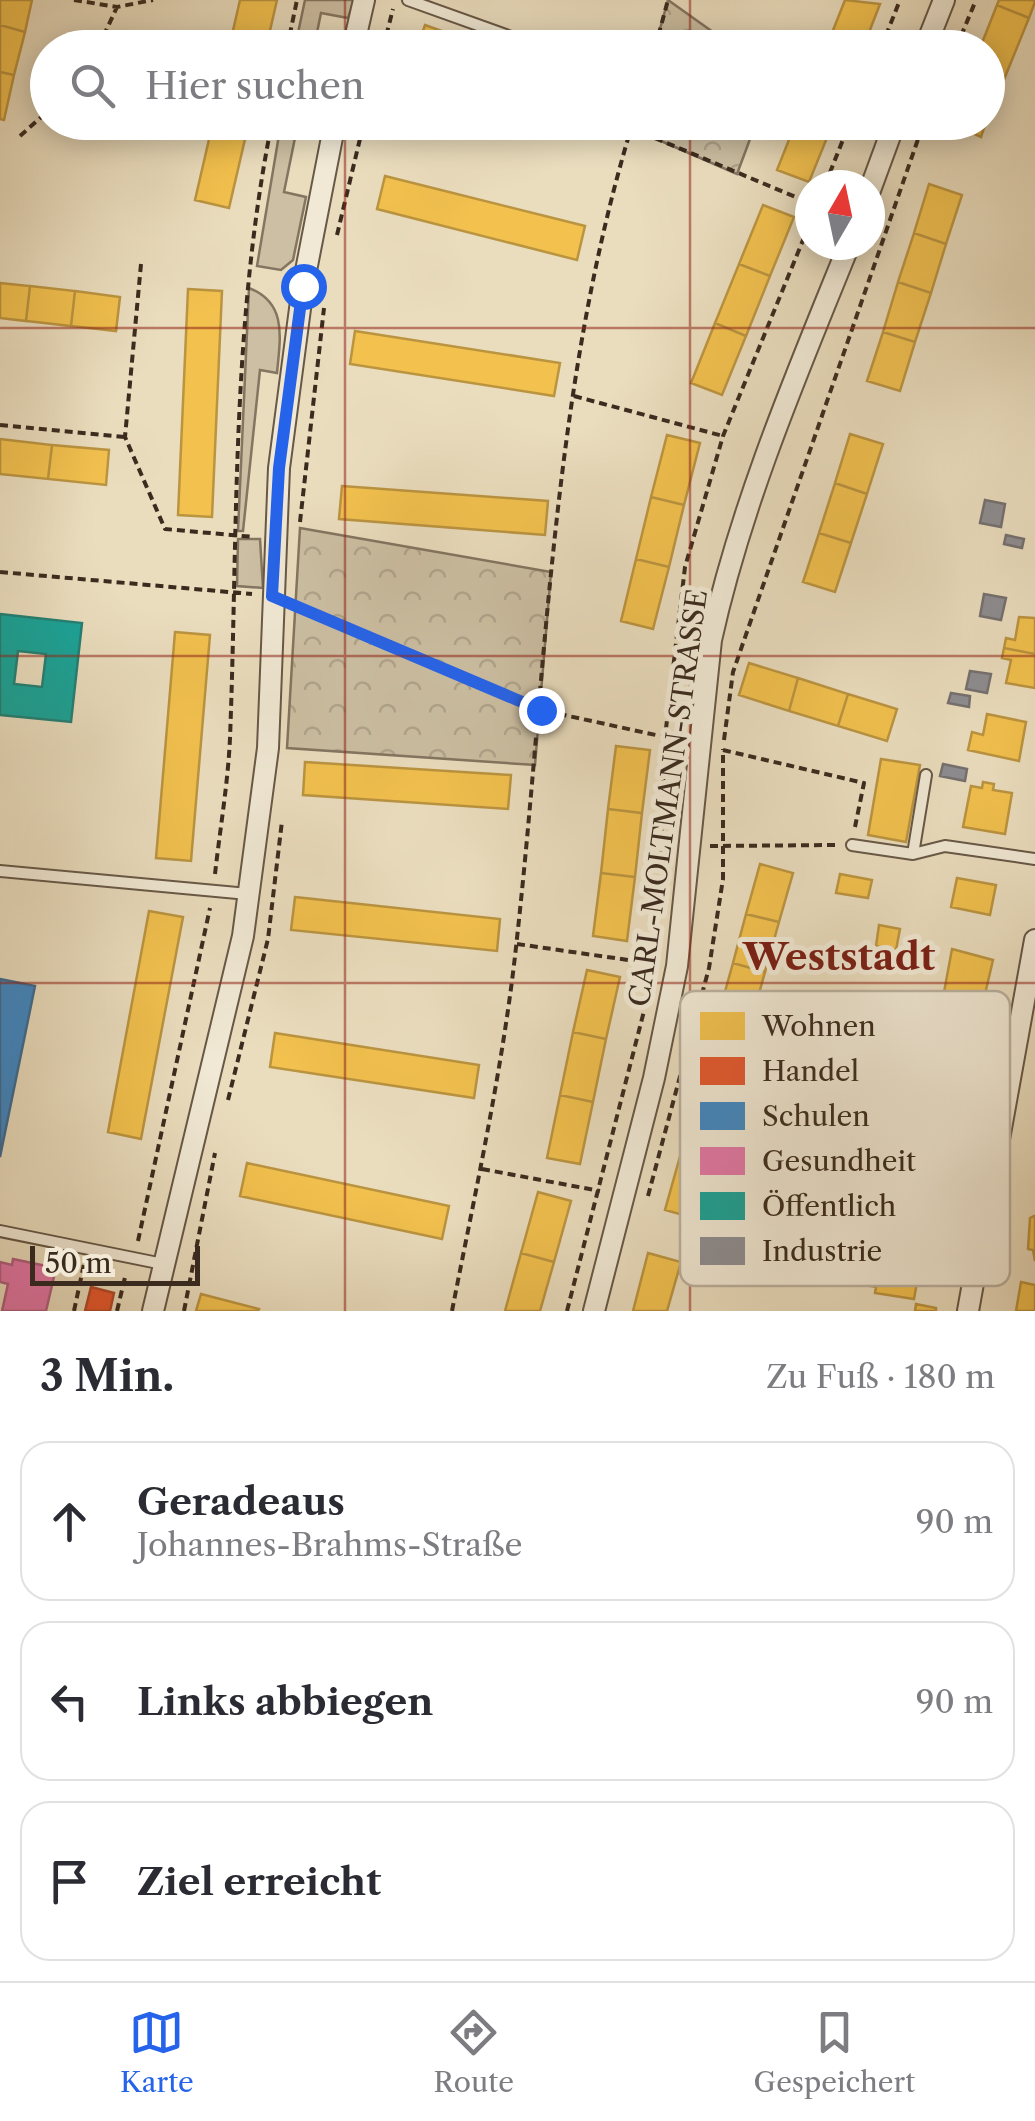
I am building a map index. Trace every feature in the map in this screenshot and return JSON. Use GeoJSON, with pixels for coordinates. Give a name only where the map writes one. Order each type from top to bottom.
{"type":"FeatureCollection","features":[{"type":"Feature","properties":{"kind":"street"},"geometry":{"type":"LineString","coordinates":[[357,30],[364,0]]}},
{"type":"Feature","properties":{"kind":"street"},"geometry":{"type":"LineString","coordinates":[[932,30],[944,0]]}},
{"type":"Feature","properties":{"kind":"street"},"geometry":{"type":"LineString","coordinates":[[153,1311],[243,936],[268,748],[274,537],[303,286],[331,140]]}},
{"type":"Feature","properties":{"kind":"street"},"geometry":{"type":"LineString","coordinates":[[877,170],[888,140]]}},
{"type":"Feature","properties":{"kind":"street","name":"CARL-MOLTMANN-STRASSE"},"geometry":{"type":"LineString","coordinates":[[594,1311],[654,1078],[676,966],[711,640],[723,586],[796,375],[843,260]]}},
{"type":"Feature","properties":{"kind":"street"},"geometry":{"type":"LineString","coordinates":[[1010,1078],[1035,940]]}},
{"type":"Feature","properties":{"kind":"street"},"geometry":{"type":"LineString","coordinates":[[968,1311],[973,1286]]}},
{"type":"Feature","properties":{"kind":"lane"},"geometry":{"type":"LineString","coordinates":[[408,0],[492,30]]}},
{"type":"Feature","properties":{"kind":"lane"},"geometry":{"type":"LineString","coordinates":[[913,854],[926,775]]}},
{"type":"Feature","properties":{"kind":"lane"},"geometry":{"type":"LineString","coordinates":[[852,845],[913,854],[945,846],[1035,859]]}},
{"type":"Feature","properties":{"kind":"lane"},"geometry":{"type":"LineString","coordinates":[[0,871],[248,894]]}},
{"type":"Feature","properties":{"kind":"lane"},"geometry":{"type":"LineString","coordinates":[[0,1231],[163,1264]]}},
{"type":"Feature","properties":{"kind":"path"},"geometry":{"type":"LineString","coordinates":[[74,0],[117,8],[153,0]]}},
{"type":"Feature","properties":{"kind":"path"},"geometry":{"type":"LineString","coordinates":[[291,30],[297,0]]}},
{"type":"Feature","properties":{"kind":"path"},"geometry":{"type":"LineString","coordinates":[[388,30],[395,0]]}},
{"type":"Feature","properties":{"kind":"path"},"geometry":{"type":"LineString","coordinates":[[659,30],[668,0]]}},
{"type":"Feature","properties":{"kind":"path"},"geometry":{"type":"LineString","coordinates":[[888,30],[900,0]]}},
{"type":"Feature","properties":{"kind":"path"},"geometry":{"type":"LineString","coordinates":[[964,30],[976,0]]}},
{"type":"Feature","properties":{"kind":"path"},"geometry":{"type":"LineString","coordinates":[[107,30],[117,8]]}},
{"type":"Feature","properties":{"kind":"path"},"geometry":{"type":"LineString","coordinates":[[20,136],[30,127]]}},
{"type":"Feature","properties":{"kind":"path"},"geometry":{"type":"LineString","coordinates":[[118,1311],[129,1257],[138,1242],[157,1168],[213,891],[230,742],[234,536],[246,277],[269,140]]}},
{"type":"Feature","properties":{"kind":"path"},"geometry":{"type":"LineString","coordinates":[[452,1311],[517,944],[552,572],[574,396],[596,255],[628,140]]}},
{"type":"Feature","properties":{"kind":"path"},"geometry":{"type":"LineString","coordinates":[[666,140],[795,196]]}},
{"type":"Feature","properties":{"kind":"path"},"geometry":{"type":"LineString","coordinates":[[831,170],[843,140]]}},
{"type":"Feature","properties":{"kind":"path"},"geometry":{"type":"LineString","coordinates":[[702,991],[724,847],[723,750],[733,672],[918,140]]}},
{"type":"Feature","properties":{"kind":"path"},"geometry":{"type":"LineString","coordinates":[[656,944],[666,736],[684,568],[723,436],[795,260]]}},
{"type":"Feature","properties":{"kind":"path"},"geometry":{"type":"LineString","coordinates":[[142,264],[125,438],[165,529],[274,537]]}},
{"type":"Feature","properties":{"kind":"path"},"geometry":{"type":"LineString","coordinates":[[574,396],[723,436]]}},
{"type":"Feature","properties":{"kind":"path"},"geometry":{"type":"LineString","coordinates":[[0,425],[125,438]]}},
{"type":"Feature","properties":{"kind":"path"},"geometry":{"type":"LineString","coordinates":[[0,572],[272,596],[541,710],[666,736]]}},
{"type":"Feature","properties":{"kind":"path"},"geometry":{"type":"LineString","coordinates":[[690,846],[852,845],[864,782],[723,750]]}},
{"type":"Feature","properties":{"kind":"path"},"geometry":{"type":"LineString","coordinates":[[517,944],[676,966]]}},
{"type":"Feature","properties":{"kind":"path"},"geometry":{"type":"LineString","coordinates":[[567,1311],[646,1002]]}},
{"type":"Feature","properties":{"kind":"path"},"geometry":{"type":"LineString","coordinates":[[645,1207],[680,1074]]}},
{"type":"Feature","properties":{"kind":"path"},"geometry":{"type":"LineString","coordinates":[[480,1168],[600,1191]]}},
{"type":"Feature","properties":{"kind":"path"},"geometry":{"type":"LineString","coordinates":[[74,1311],[87,1249]]}},
{"type":"Feature","properties":{"kind":"green space"},"geometry":{"type":"Polygon","coordinates":[[[305,0],[354,0],[348,18],[321,13],[318,30],[299,30],[305,0]]]}},
{"type":"Feature","properties":{"kind":"green space"},"geometry":{"type":"Polygon","coordinates":[[[668,0],[710,30],[660,30],[668,0]]]}},
{"type":"Feature","properties":{"kind":"green space"},"geometry":{"type":"Polygon","coordinates":[[[278,140],[295,140],[284,192],[306,197],[293,260],[281,270],[257,266],[278,140]]]}},
{"type":"Feature","properties":{"kind":"green space"},"geometry":{"type":"Polygon","coordinates":[[[659,140],[750,140],[737,174],[659,140]]]}},
{"type":"Feature","properties":{"kind":"green space"},"geometry":{"type":"Polygon","coordinates":[[[249,288],[262,295],[276,313],[279,347],[277,373],[260,370],[243,531],[238,531],[249,288]]]}},
{"type":"Feature","properties":{"kind":"green space"},"geometry":{"type":"Polygon","coordinates":[[[300,528],[551,572],[535,765],[287,748],[300,528]]]}},
{"type":"Feature","properties":{"kind":"green space"},"geometry":{"type":"Polygon","coordinates":[[[238,539],[260,539],[263,588],[237,586],[238,539]]]}},
{"type":"Feature","properties":{"kind":"building: Wohnen"},"geometry":{"type":"Polygon","coordinates":[[[0,0],[32,0],[25,32],[0,25],[0,0]]]}},
{"type":"Feature","properties":{"kind":"building: Wohnen"},"geometry":{"type":"Polygon","coordinates":[[[240,0],[277,0],[270,30],[233,30],[240,0]]]}},
{"type":"Feature","properties":{"kind":"building: Wohnen"},"geometry":{"type":"Polygon","coordinates":[[[845,0],[880,4],[870,30],[833,30],[845,0]]]}},
{"type":"Feature","properties":{"kind":"building: Wohnen"},"geometry":{"type":"Polygon","coordinates":[[[999,0],[1035,2],[1029,18],[997,5],[999,0]]]}},
{"type":"Feature","properties":{"kind":"building: Wohnen"},"geometry":{"type":"Polygon","coordinates":[[[997,5],[1029,18],[1005,77],[1005,30],[987,30],[997,5]]]}},
{"type":"Feature","properties":{"kind":"building: Wohnen"},"geometry":{"type":"Polygon","coordinates":[[[0,25],[25,32],[14,75],[0,72],[0,25]]]}},
{"type":"Feature","properties":{"kind":"building: Wohnen"},"geometry":{"type":"Polygon","coordinates":[[[0,72],[14,75],[4,120],[0,119],[0,72]]]}},
{"type":"Feature","properties":{"kind":"building: Wohnen"},"geometry":{"type":"Polygon","coordinates":[[[209,140],[245,140],[229,208],[195,200],[209,140]]]}},
{"type":"Feature","properties":{"kind":"building: Wohnen"},"geometry":{"type":"Polygon","coordinates":[[[789,140],[826,140],[814,170],[795,170],[795,177],[777,170],[789,140]]]}},
{"type":"Feature","properties":{"kind":"building: Wohnen"},"geometry":{"type":"Polygon","coordinates":[[[385,176],[585,226],[577,260],[377,209],[385,176]]]}},
{"type":"Feature","properties":{"kind":"building: Wohnen"},"geometry":{"type":"Polygon","coordinates":[[[929,184],[962,195],[946,244],[914,233],[929,184]]]}},
{"type":"Feature","properties":{"kind":"building: Wohnen"},"geometry":{"type":"Polygon","coordinates":[[[763,205],[794,217],[770,276],[739,264],[763,205]]]}},
{"type":"Feature","properties":{"kind":"building: Wohnen"},"geometry":{"type":"Polygon","coordinates":[[[914,233],[946,244],[931,293],[898,282],[914,233]]]}},
{"type":"Feature","properties":{"kind":"building: Wohnen"},"geometry":{"type":"Polygon","coordinates":[[[739,264],[770,276],[746,336],[715,323],[739,264]]]}},
{"type":"Feature","properties":{"kind":"building: Wohnen"},"geometry":{"type":"Polygon","coordinates":[[[898,282],[931,293],[915,342],[883,332],[898,282]]]}},
{"type":"Feature","properties":{"kind":"building: Wohnen"},"geometry":{"type":"Polygon","coordinates":[[[0,283],[30,286],[26,321],[0,318],[0,283]]]}},
{"type":"Feature","properties":{"kind":"building: Wohnen"},"geometry":{"type":"Polygon","coordinates":[[[30,286],[75,291],[71,326],[26,321],[30,286]]]}},
{"type":"Feature","properties":{"kind":"building: Wohnen"},"geometry":{"type":"Polygon","coordinates":[[[188,289],[222,291],[212,517],[178,515],[188,289]]]}},
{"type":"Feature","properties":{"kind":"building: Wohnen"},"geometry":{"type":"Polygon","coordinates":[[[75,291],[120,297],[116,331],[71,326],[75,291]]]}},
{"type":"Feature","properties":{"kind":"building: Wohnen"},"geometry":{"type":"Polygon","coordinates":[[[715,323],[746,336],[722,395],[691,383],[715,323]]]}},
{"type":"Feature","properties":{"kind":"building: Wohnen"},"geometry":{"type":"Polygon","coordinates":[[[355,331],[560,363],[554,396],[350,364],[355,331]]]}},
{"type":"Feature","properties":{"kind":"building: Wohnen"},"geometry":{"type":"Polygon","coordinates":[[[883,332],[915,342],[900,391],[867,381],[883,332]]]}},
{"type":"Feature","properties":{"kind":"building: Wohnen"},"geometry":{"type":"Polygon","coordinates":[[[850,434],[883,444],[867,494],[835,483],[850,434]]]}},
{"type":"Feature","properties":{"kind":"building: Wohnen"},"geometry":{"type":"Polygon","coordinates":[[[667,435],[700,443],[684,505],[651,497],[667,435]]]}},
{"type":"Feature","properties":{"kind":"building: Wohnen"},"geometry":{"type":"Polygon","coordinates":[[[0,439],[52,445],[48,479],[0,474],[0,439]]]}},
{"type":"Feature","properties":{"kind":"building: Wohnen"},"geometry":{"type":"Polygon","coordinates":[[[52,445],[109,450],[106,485],[48,479],[52,445]]]}},
{"type":"Feature","properties":{"kind":"building: Wohnen"},"geometry":{"type":"Polygon","coordinates":[[[835,483],[867,494],[851,543],[819,533],[835,483]]]}},
{"type":"Feature","properties":{"kind":"building: Wohnen"},"geometry":{"type":"Polygon","coordinates":[[[342,486],[548,501],[545,535],[339,519],[342,486]]]}},
{"type":"Feature","properties":{"kind":"building: Wohnen"},"geometry":{"type":"Polygon","coordinates":[[[651,497],[684,505],[669,567],[636,559],[651,497]]]}},
{"type":"Feature","properties":{"kind":"building: Wohnen"},"geometry":{"type":"Polygon","coordinates":[[[819,533],[851,543],[835,592],[803,582],[819,533]]]}},
{"type":"Feature","properties":{"kind":"building: Wohnen"},"geometry":{"type":"Polygon","coordinates":[[[636,559],[669,567],[653,629],[621,621],[636,559]]]}},
{"type":"Feature","properties":{"kind":"building: Wohnen"},"geometry":{"type":"Polygon","coordinates":[[[1019,617],[1035,618],[1035,654],[1004,648],[1006,638],[1015,640],[1019,617]]]}},
{"type":"Feature","properties":{"kind":"building: Wohnen"},"geometry":{"type":"Polygon","coordinates":[[[175,632],[210,635],[191,861],[156,858],[175,632]]]}},
{"type":"Feature","properties":{"kind":"building: Wohnen"},"geometry":{"type":"Polygon","coordinates":[[[1004,648],[1035,654],[1035,688],[1006,683],[1011,660],[1002,658],[1004,648]]]}},
{"type":"Feature","properties":{"kind":"building: Wohnen"},"geometry":{"type":"Polygon","coordinates":[[[749,663],[798,678],[789,711],[739,695],[749,663]]]}},
{"type":"Feature","properties":{"kind":"building: Wohnen"},"geometry":{"type":"Polygon","coordinates":[[[798,678],[848,694],[838,726],[789,711],[798,678]]]}},
{"type":"Feature","properties":{"kind":"building: Wohnen"},"geometry":{"type":"Polygon","coordinates":[[[848,694],[897,709],[887,741],[838,726],[848,694]]]}},
{"type":"Feature","properties":{"kind":"building: Wohnen"},"geometry":{"type":"Polygon","coordinates":[[[987,714],[1026,722],[1019,761],[968,750],[972,732],[983,735],[987,714]]]}},
{"type":"Feature","properties":{"kind":"building: Wohnen"},"geometry":{"type":"Polygon","coordinates":[[[616,746],[650,750],[642,813],[608,809],[616,746]]]}},
{"type":"Feature","properties":{"kind":"building: Wohnen"},"geometry":{"type":"Polygon","coordinates":[[[881,759],[920,765],[906,842],[868,835],[881,759]]]}},
{"type":"Feature","properties":{"kind":"building: Wohnen"},"geometry":{"type":"Polygon","coordinates":[[[305,762],[511,775],[508,809],[303,795],[305,762]]]}},
{"type":"Feature","properties":{"kind":"building: Wohnen"},"geometry":{"type":"Polygon","coordinates":[[[983,782],[994,784],[993,790],[1012,793],[1005,834],[963,827],[971,786],[982,788],[983,782]]]}},
{"type":"Feature","properties":{"kind":"building: Wohnen"},"geometry":{"type":"Polygon","coordinates":[[[608,809],[642,813],[635,877],[601,873],[608,809]]]}},
{"type":"Feature","properties":{"kind":"building: Wohnen"},"geometry":{"type":"Polygon","coordinates":[[[760,864],[793,873],[779,922],[746,914],[760,864]]]}},
{"type":"Feature","properties":{"kind":"building: Wohnen"},"geometry":{"type":"Polygon","coordinates":[[[601,873],[635,877],[627,941],[593,936],[601,873]]]}},
{"type":"Feature","properties":{"kind":"building: Wohnen"},"geometry":{"type":"Polygon","coordinates":[[[840,874],[872,880],[868,898],[836,893],[840,874]]]}},
{"type":"Feature","properties":{"kind":"building: Wohnen"},"geometry":{"type":"Polygon","coordinates":[[[957,878],[996,885],[990,915],[951,907],[957,878]]]}},
{"type":"Feature","properties":{"kind":"building: Wohnen"},"geometry":{"type":"Polygon","coordinates":[[[295,897],[500,919],[497,951],[291,930],[295,897]]]}},
{"type":"Feature","properties":{"kind":"building: Wohnen"},"geometry":{"type":"Polygon","coordinates":[[[149,911],[183,917],[141,1139],[108,1132],[149,911]]]}},
{"type":"Feature","properties":{"kind":"building: Wohnen"},"geometry":{"type":"Polygon","coordinates":[[[746,914],[779,922],[765,972],[733,963],[746,914]]]}},
{"type":"Feature","properties":{"kind":"building: Wohnen"},"geometry":{"type":"Polygon","coordinates":[[[879,925],[900,929],[896,950],[876,946],[879,925]]]}},
{"type":"Feature","properties":{"kind":"building: Wohnen"},"geometry":{"type":"Polygon","coordinates":[[[952,949],[993,960],[986,991],[944,991],[952,949]]]}},
{"type":"Feature","properties":{"kind":"building: Wohnen"},"geometry":{"type":"Polygon","coordinates":[[[733,963],[765,972],[760,991],[725,991],[733,963]]]}},
{"type":"Feature","properties":{"kind":"building: Wohnen"},"geometry":{"type":"Polygon","coordinates":[[[587,970],[620,977],[606,1039],[573,1032],[587,970]]]}},
{"type":"Feature","properties":{"kind":"building: Wohnen"},"geometry":{"type":"Polygon","coordinates":[[[573,1032],[606,1039],[593,1102],[560,1095],[573,1032]]]}},
{"type":"Feature","properties":{"kind":"building: Wohnen"},"geometry":{"type":"Polygon","coordinates":[[[275,1033],[479,1065],[474,1098],[270,1067],[275,1033]]]}},
{"type":"Feature","properties":{"kind":"building: Wohnen"},"geometry":{"type":"Polygon","coordinates":[[[560,1095],[593,1102],[580,1164],[547,1158],[560,1095]]]}},
{"type":"Feature","properties":{"kind":"building: Wohnen"},"geometry":{"type":"Polygon","coordinates":[[[679,1160],[680,1160],[680,1214],[665,1210],[679,1160]]]}},
{"type":"Feature","properties":{"kind":"building: Wohnen"},"geometry":{"type":"Polygon","coordinates":[[[247,1163],[449,1206],[442,1239],[240,1196],[247,1163]]]}},
{"type":"Feature","properties":{"kind":"building: Wohnen"},"geometry":{"type":"Polygon","coordinates":[[[538,1192],[571,1201],[554,1262],[521,1253],[538,1192]]]}},
{"type":"Feature","properties":{"kind":"building: Wohnen"},"geometry":{"type":"Polygon","coordinates":[[[1035,1216],[1035,1261],[1033,1250],[1028,1249],[1030,1218],[1035,1216]]]}},
{"type":"Feature","properties":{"kind":"building: Wohnen"},"geometry":{"type":"Polygon","coordinates":[[[521,1253],[554,1262],[540,1311],[505,1311],[521,1253]]]}},
{"type":"Feature","properties":{"kind":"building: Wohnen"},"geometry":{"type":"Polygon","coordinates":[[[648,1253],[680,1262],[667,1311],[633,1311],[648,1253]]]}},
{"type":"Feature","properties":{"kind":"building: Wohnen"},"geometry":{"type":"Polygon","coordinates":[[[1021,1282],[1035,1285],[1035,1311],[1016,1311],[1021,1282]]]}},
{"type":"Feature","properties":{"kind":"building: Wohnen"},"geometry":{"type":"Polygon","coordinates":[[[870,1286],[916,1286],[914,1299],[875,1293],[876,1287],[870,1286]]]}},
{"type":"Feature","properties":{"kind":"building: Wohnen"},"geometry":{"type":"Polygon","coordinates":[[[201,1294],[259,1309],[196,1311],[201,1294]]]}},
{"type":"Feature","properties":{"kind":"building: Wohnen"},"geometry":{"type":"Polygon","coordinates":[[[916,1304],[936,1308],[936,1311],[915,1311],[916,1304]]]}},
{"type":"Feature","properties":{"kind":"building: Handel"},"geometry":{"type":"Polygon","coordinates":[[[91,1287],[114,1293],[110,1311],[85,1311],[91,1287]]]}},
{"type":"Feature","properties":{"kind":"building: Schulen"},"geometry":{"type":"Polygon","coordinates":[[[0,979],[35,986],[0,1157],[0,979]]]}},
{"type":"Feature","properties":{"kind":"building: Gesundheit"},"geometry":{"type":"Polygon","coordinates":[[[13,1259],[56,1268],[46,1311],[2,1311],[8,1284],[0,1282],[0,1262],[12,1265],[13,1259]]]}},
{"type":"Feature","properties":{"kind":"building: Öffentlich"},"geometry":{"type":"Polygon","coordinates":[[[0,614],[82,623],[71,722],[0,715],[0,614]],[[18,651],[14,684],[42,687],[46,654],[18,651]]]}},
{"type":"Feature","properties":{"kind":"building: Industrie"},"geometry":{"type":"Polygon","coordinates":[[[985,500],[1005,504],[1001,527],[980,523],[985,500]]]}},
{"type":"Feature","properties":{"kind":"building: Industrie"},"geometry":{"type":"Polygon","coordinates":[[[1006,535],[1024,539],[1022,548],[1004,544],[1006,535]]]}},
{"type":"Feature","properties":{"kind":"building: Industrie"},"geometry":{"type":"Polygon","coordinates":[[[984,594],[1006,598],[1001,620],[980,616],[984,594]]]}},
{"type":"Feature","properties":{"kind":"building: Industrie"},"geometry":{"type":"Polygon","coordinates":[[[970,671],[991,674],[987,693],[966,689],[970,671]]]}},
{"type":"Feature","properties":{"kind":"building: Industrie"},"geometry":{"type":"Polygon","coordinates":[[[951,693],[970,696],[969,707],[948,703],[951,693]]]}},
{"type":"Feature","properties":{"kind":"building: Industrie"},"geometry":{"type":"Polygon","coordinates":[[[943,764],[967,769],[965,781],[940,776],[943,764]]]}},
{"type":"Feature","properties":{"kind":"district","name":"Weststadt"},"geometry":{"type":"Point","coordinates":[839,956]}},
{"type":"Feature","properties":{"kind":"route"},"geometry":{"type":"LineString","coordinates":[[303,286],[279,468],[272,596],[541,710]]}}]}
